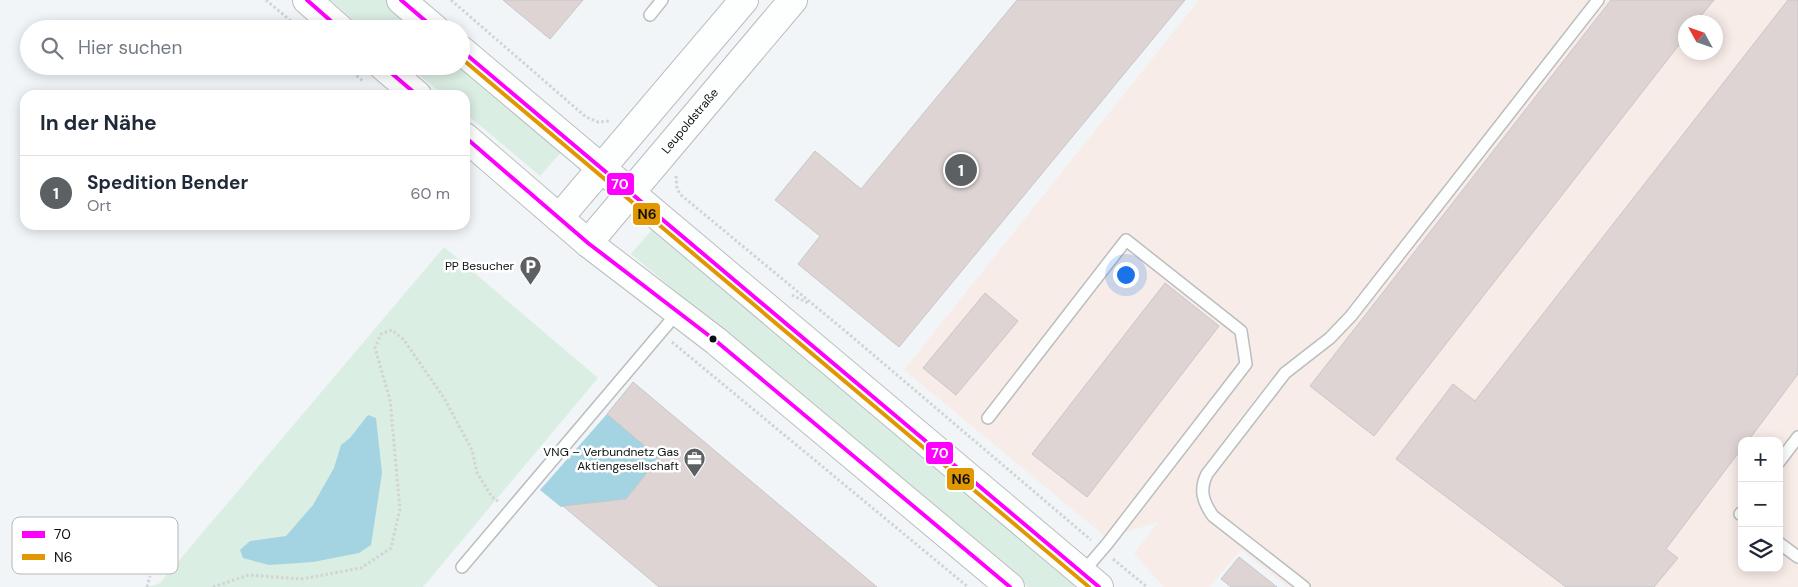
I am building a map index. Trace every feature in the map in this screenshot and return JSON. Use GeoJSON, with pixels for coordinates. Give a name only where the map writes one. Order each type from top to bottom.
{"type":"FeatureCollection","features":[{"type":"Feature","properties":{"kind":"main road"},"geometry":{"type":"LineString","coordinates":[[401,0],[424,20]]}},
{"type":"Feature","properties":{"kind":"main road"},"geometry":{"type":"LineString","coordinates":[[559,218],[744,0]]}},
{"type":"Feature","properties":{"kind":"main road","name":"Leupoldstraße"},"geometry":{"type":"LineString","coordinates":[[588,243],[793,0]]}},
{"type":"Feature","properties":{"kind":"main road"},"geometry":{"type":"LineString","coordinates":[[300,12],[319,20]]}},
{"type":"Feature","properties":{"kind":"main road"},"geometry":{"type":"LineString","coordinates":[[470,58],[1091,580]]}},
{"type":"Feature","properties":{"kind":"main road"},"geometry":{"type":"LineString","coordinates":[[394,75],[411,90]]}},
{"type":"Feature","properties":{"kind":"main road"},"geometry":{"type":"LineString","coordinates":[[470,141],[588,243],[716,341],[1010,587]]}},
{"type":"Feature","properties":{"kind":"lane"},"geometry":{"type":"LineString","coordinates":[[650,15],[662,0]]}},
{"type":"Feature","properties":{"kind":"lane"},"geometry":{"type":"LineString","coordinates":[[1304,587],[1213,516],[1202,496],[1203,483],[1207,474],[1285,373],[1330,338],[1351,316],[1598,0]]}},
{"type":"Feature","properties":{"kind":"lane"},"geometry":{"type":"LineString","coordinates":[[988,418],[1126,240],[1241,331],[1246,364],[1102,550],[1091,580]]}},
{"type":"Feature","properties":{"kind":"lane"},"geometry":{"type":"LineString","coordinates":[[462,567],[678,312]]}},
{"type":"Feature","properties":{"kind":"lane"},"geometry":{"type":"LineString","coordinates":[[1783,457],[1798,437]]}},
{"type":"Feature","properties":{"kind":"lane"},"geometry":{"type":"LineString","coordinates":[[1783,546],[1798,557]]}},
{"type":"Feature","properties":{"kind":"path"},"geometry":{"type":"LineString","coordinates":[[266,0],[300,12]]}},
{"type":"Feature","properties":{"kind":"path"},"geometry":{"type":"LineString","coordinates":[[451,0],[586,117],[598,122]]}},
{"type":"Feature","properties":{"kind":"path"},"geometry":{"type":"LineString","coordinates":[[676,173],[677,189],[681,195],[850,335],[1147,587]]}},
{"type":"Feature","properties":{"kind":"path"},"geometry":{"type":"LineString","coordinates":[[213,587],[250,575],[301,579],[361,568],[392,548],[400,509],[390,400],[375,348],[381,334],[392,330],[404,340],[444,398],[472,450],[477,473],[492,497],[510,509]]}},
{"type":"Feature","properties":{"kind":"path"},"geometry":{"type":"LineString","coordinates":[[661,332],[968,587]]}},
{"type":"Feature","properties":{"kind":"path"},"geometry":{"type":"LineString","coordinates":[[147,587],[150,576]]}},
{"type":"Feature","properties":{"kind":"shaded area"},"geometry":{"type":"Polygon","coordinates":[[[1199,0],[1798,0],[1798,587],[1288,587],[1241,550],[1209,587],[1164,587],[1134,554],[1158,522],[1107,538],[904,370],[1199,0]]]}},
{"type":"Feature","properties":{"kind":"green space"},"geometry":{"type":"Polygon","coordinates":[[[330,0],[386,0],[409,20],[353,20],[330,0]]]}},
{"type":"Feature","properties":{"kind":"green space"},"geometry":{"type":"Polygon","coordinates":[[[470,73],[564,149],[540,176],[470,117],[470,90],[437,90],[420,75],[470,75],[470,73]]]}},
{"type":"Feature","properties":{"kind":"green space"},"geometry":{"type":"Polygon","coordinates":[[[654,227],[1082,587],[1028,587],[631,254],[654,227]]]}},
{"type":"Feature","properties":{"kind":"green space"},"geometry":{"type":"Polygon","coordinates":[[[444,247],[598,378],[423,587],[148,587],[160,583],[168,574],[178,574],[178,562],[444,247]]]}},
{"type":"Feature","properties":{"kind":"water"},"geometry":{"type":"Polygon","coordinates":[[[607,414],[659,458],[626,499],[561,507],[540,490],[607,414]]]}},
{"type":"Feature","properties":{"kind":"water"},"geometry":{"type":"Polygon","coordinates":[[[368,415],[376,418],[382,473],[371,545],[359,553],[313,562],[269,565],[243,558],[240,550],[250,541],[286,536],[313,505],[334,468],[341,445],[350,438],[368,415]]]}},
{"type":"Feature","properties":{"kind":"building"},"geometry":{"type":"Polygon","coordinates":[[[503,0],[583,0],[550,39],[503,0]]]}},
{"type":"Feature","properties":{"kind":"building"},"geometry":{"type":"Polygon","coordinates":[[[1017,0],[1185,0],[899,347],[798,264],[820,236],[775,200],[815,151],[861,189],[1017,0]]]}},
{"type":"Feature","properties":{"kind":"building"},"geometry":{"type":"Polygon","coordinates":[[[1611,0],[1714,0],[1702,15],[1678,15],[1678,46],[1374,436],[1310,386],[1611,0]]]}},
{"type":"Feature","properties":{"kind":"building"},"geometry":{"type":"Polygon","coordinates":[[[1788,0],[1798,0],[1798,374],[1751,437],[1738,437],[1738,453],[1666,549],[1678,558],[1654,587],[1566,587],[1396,459],[1453,384],[1475,401],[1788,0]]]}},
{"type":"Feature","properties":{"kind":"building"},"geometry":{"type":"Polygon","coordinates":[[[1165,283],[1219,326],[1087,497],[1032,454],[1165,283]]]}},
{"type":"Feature","properties":{"kind":"building"},"geometry":{"type":"Polygon","coordinates":[[[985,293],[1018,321],[956,395],[923,368],[985,293]]]}},
{"type":"Feature","properties":{"kind":"building","name":"VNG – Verbundnetz Gas Aktiengesellschaft"},"geometry":{"type":"Polygon","coordinates":[[[633,382],[877,587],[659,587],[563,506],[626,499],[659,458],[607,414],[633,382]]]}},
{"type":"Feature","properties":{"kind":"building"},"geometry":{"type":"Polygon","coordinates":[[[1239,557],[1277,587],[1231,587],[1221,579],[1239,557]]]}},
{"type":"Feature","properties":{"kind":"transit line","name":"70"},"geometry":{"type":"LineString","coordinates":[[307,0],[330,20]]}},
{"type":"Feature","properties":{"kind":"transit line","name":"70"},"geometry":{"type":"LineString","coordinates":[[401,0],[424,20]]}},
{"type":"Feature","properties":{"kind":"transit line","name":"70"},"geometry":{"type":"LineString","coordinates":[[470,58],[1099,587]]}},
{"type":"Feature","properties":{"kind":"transit line","name":"N6"},"geometry":{"type":"LineString","coordinates":[[470,66],[1089,587]]}},
{"type":"Feature","properties":{"kind":"transit line","name":"70"},"geometry":{"type":"LineString","coordinates":[[394,75],[411,90]]}},
{"type":"Feature","properties":{"kind":"transit line","name":"70"},"geometry":{"type":"LineString","coordinates":[[470,141],[588,243],[716,341],[1010,587]]}},
{"type":"Feature","properties":{"kind":"place","name":"Spedition Bender"},"geometry":{"type":"Point","coordinates":[961,170]}},
{"type":"Feature","properties":{"kind":"place","name":"PP Besucher"},"geometry":{"type":"Point","coordinates":[530,285]}},
{"type":"Feature","properties":{"kind":"place","name":"VNG – Verbundnetz Gas Aktiengesellschaft"},"geometry":{"type":"Point","coordinates":[695,478]}}]}
